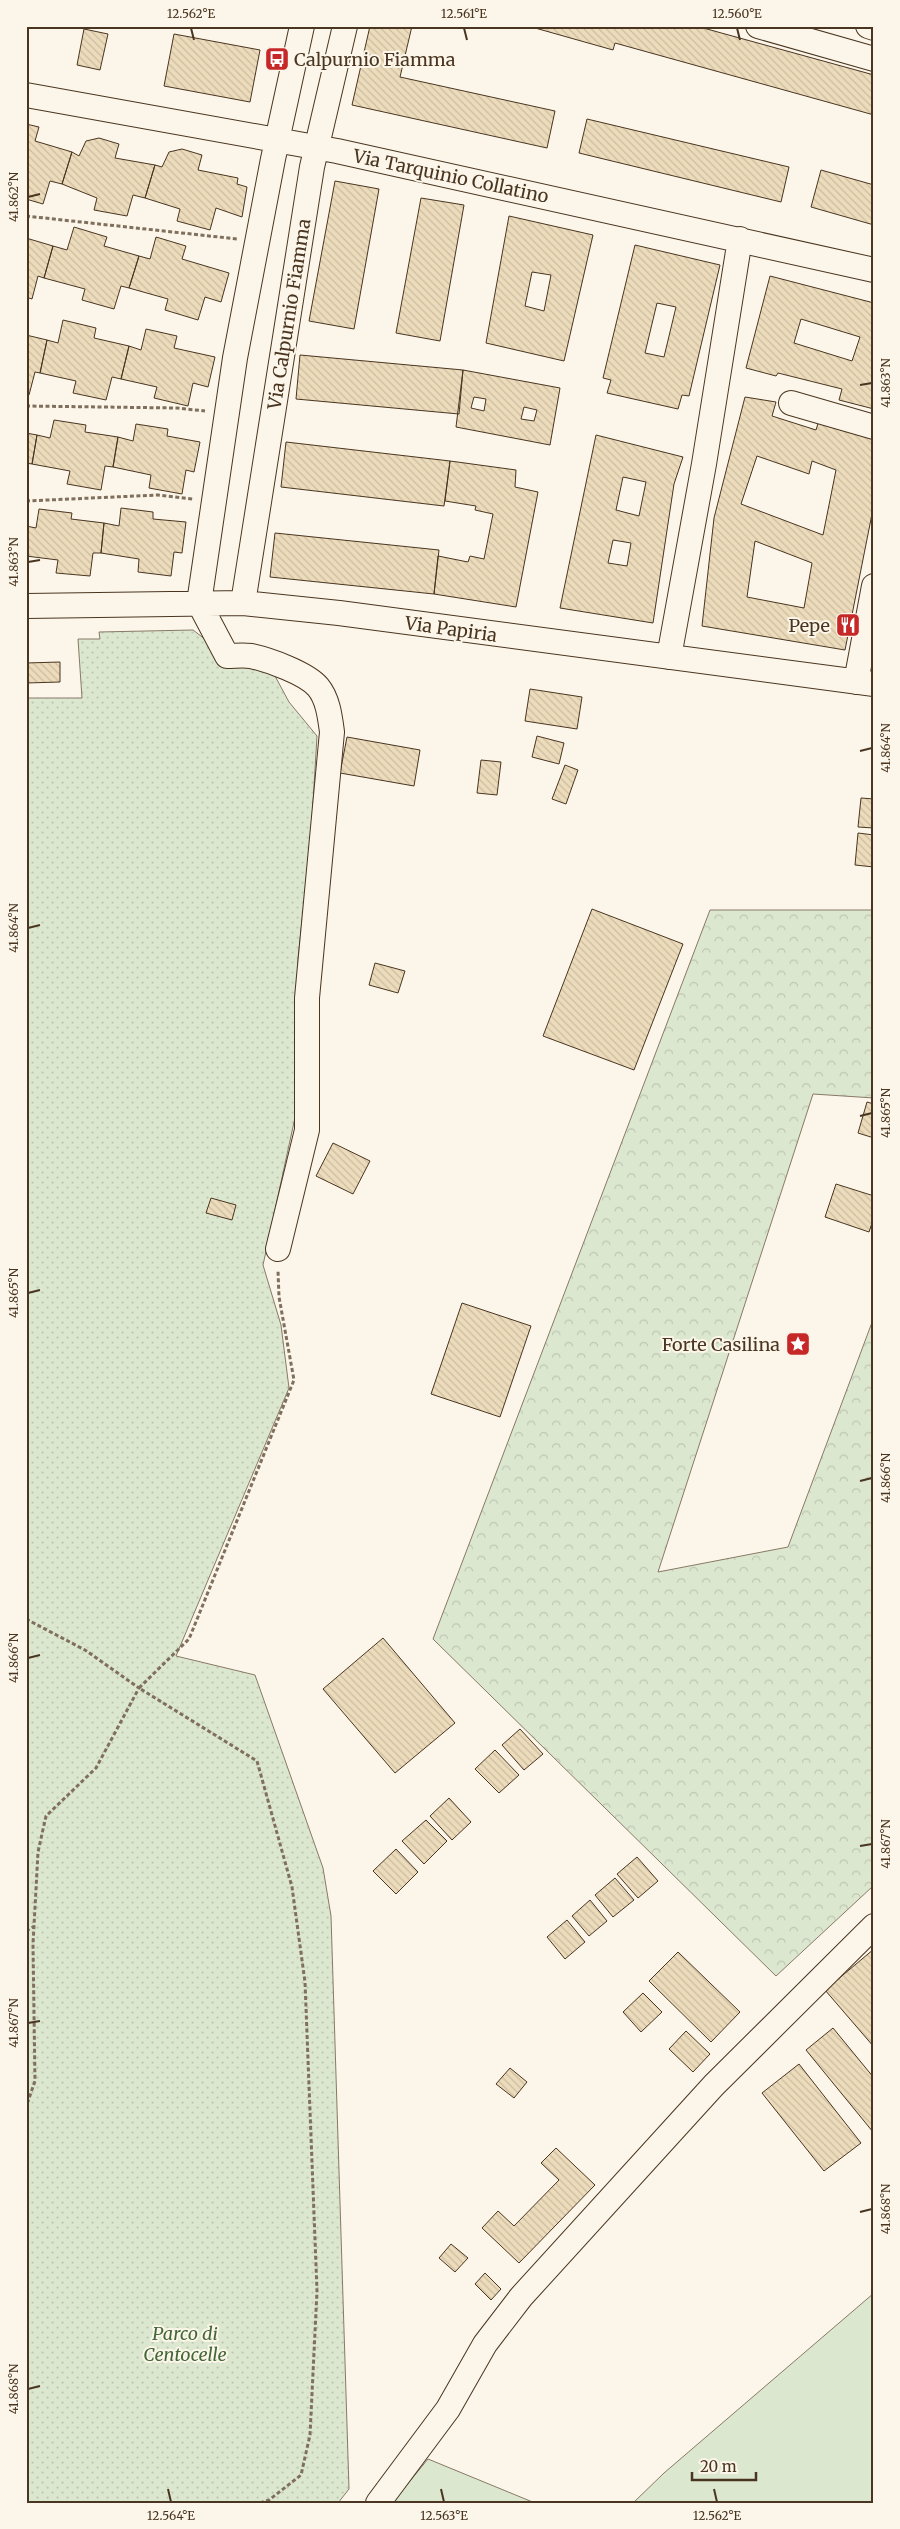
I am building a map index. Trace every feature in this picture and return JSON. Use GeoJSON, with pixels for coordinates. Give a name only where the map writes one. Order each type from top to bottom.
{"type":"FeatureCollection","features":[{"type":"Feature","properties":{"kind":"street"},"geometry":{"type":"LineString","coordinates":[[278,1249],[307,1130],[307,998],[332,732],[327,704],[319,688],[307,677],[275,664],[250,656],[227,656],[198,603],[226,414],[257,242],[302,26]]}},
{"type":"Feature","properties":{"kind":"street","name":"Via Calpurnio Fiamma"},"geometry":{"type":"LineString","coordinates":[[243,604],[312,167],[345,26]]}},
{"type":"Feature","properties":{"kind":"street"},"geometry":{"type":"LineString","coordinates":[[758,26],[874,59]]}},
{"type":"Feature","properties":{"kind":"street"},"geometry":{"type":"LineString","coordinates":[[868,26],[874,28]]}},
{"type":"Feature","properties":{"kind":"street","name":"Via Tarquinio Collatino"},"geometry":{"type":"LineString","coordinates":[[26,95],[317,147],[874,270]]}},
{"type":"Feature","properties":{"kind":"street"},"geometry":{"type":"LineString","coordinates":[[669,657],[704,464],[740,239]]}},
{"type":"Feature","properties":{"kind":"street"},"geometry":{"type":"LineString","coordinates":[[790,403],[874,427]]}},
{"type":"Feature","properties":{"kind":"street"},"geometry":{"type":"LineString","coordinates":[[865,683],[874,586]]}},
{"type":"Feature","properties":{"kind":"street","name":"Via Papiria"},"geometry":{"type":"LineString","coordinates":[[26,606],[243,604],[339,613],[865,683]]}},
{"type":"Feature","properties":{"kind":"street"},"geometry":{"type":"LineString","coordinates":[[378,2503],[448,2409],[484,2344],[521,2296],[714,2085],[874,1926]]}},
{"type":"Feature","properties":{"kind":"path"},"geometry":{"type":"LineString","coordinates":[[26,216],[257,242]]}},
{"type":"Feature","properties":{"kind":"path"},"geometry":{"type":"LineString","coordinates":[[26,406],[177,408],[226,414]]}},
{"type":"Feature","properties":{"kind":"path"},"geometry":{"type":"LineString","coordinates":[[26,501],[158,494],[213,502]]}},
{"type":"Feature","properties":{"kind":"path"},"geometry":{"type":"LineString","coordinates":[[26,2107],[35,2081],[34,1927],[38,1852],[46,1816],[96,1768],[139,1688],[189,1639],[294,1380],[279,1297],[278,1249]]}},
{"type":"Feature","properties":{"kind":"path"},"geometry":{"type":"LineString","coordinates":[[26,1618],[84,1650],[139,1688],[256,1761],[292,1887],[305,1982],[317,2291],[310,2435],[301,2475],[269,2500],[260,2503]]}},
{"type":"Feature","properties":{"kind":"path"},"geometry":{"type":"LineString","coordinates":[[26,1931],[34,1927]]}},
{"type":"Feature","properties":{"kind":"green space","name":"Parco di Centocelle"},"geometry":{"type":"Polygon","coordinates":[[[193,630],[227,656],[275,676],[289,702],[317,736],[311,837],[298,959],[296,1113],[263,1265],[281,1325],[289,1388],[176,1656],[255,1675],[323,1868],[331,1916],[349,2489],[338,2503],[26,2503],[26,698],[82,698],[78,639],[100,639],[99,632],[193,630]]]}},
{"type":"Feature","properties":{"kind":"green space"},"geometry":{"type":"Polygon","coordinates":[[[710,910],[874,910],[874,1098],[813,1094],[658,1572],[788,1547],[874,1317],[874,1880],[872,1887],[776,1976],[433,1639],[710,910]]]}},
{"type":"Feature","properties":{"kind":"green space"},"geometry":{"type":"Polygon","coordinates":[[[874,2293],[874,2503],[633,2503],[664,2473],[874,2293]]]}},
{"type":"Feature","properties":{"kind":"green space"},"geometry":{"type":"Polygon","coordinates":[[[428,2459],[535,2503],[392,2503],[428,2459]]]}},
{"type":"Feature","properties":{"kind":"building"},"geometry":{"type":"Polygon","coordinates":[[[370,26],[412,26],[400,77],[555,111],[547,148],[352,105],[370,26]]]}},
{"type":"Feature","properties":{"kind":"building"},"geometry":{"type":"Polygon","coordinates":[[[528,26],[696,26],[874,75],[874,115],[615,43],[613,50],[528,26]]]}},
{"type":"Feature","properties":{"kind":"building"},"geometry":{"type":"Polygon","coordinates":[[[84,29],[108,34],[100,70],[77,65],[84,29]]]}},
{"type":"Feature","properties":{"kind":"building"},"geometry":{"type":"Polygon","coordinates":[[[174,34],[260,50],[250,102],[164,86],[174,34]]]}},
{"type":"Feature","properties":{"kind":"building"},"geometry":{"type":"Polygon","coordinates":[[[587,119],[789,167],[781,202],[579,153],[587,119]]]}},
{"type":"Feature","properties":{"kind":"building"},"geometry":{"type":"Polygon","coordinates":[[[26,124],[39,127],[35,141],[72,152],[62,184],[50,181],[43,204],[26,199],[26,124]]]}},
{"type":"Feature","properties":{"kind":"building"},"geometry":{"type":"Polygon","coordinates":[[[99,138],[119,144],[115,158],[155,165],[145,198],[133,195],[127,216],[94,210],[97,198],[62,184],[72,152],[79,156],[86,141],[99,138]]]}},
{"type":"Feature","properties":{"kind":"building"},"geometry":{"type":"Polygon","coordinates":[[[182,149],[202,155],[198,170],[238,178],[237,184],[247,187],[242,217],[216,208],[210,230],[177,221],[180,209],[145,198],[155,165],[162,167],[169,152],[182,149]]]}},
{"type":"Feature","properties":{"kind":"building"},"geometry":{"type":"Polygon","coordinates":[[[821,170],[874,185],[874,225],[811,207],[821,170]]]}},
{"type":"Feature","properties":{"kind":"building"},"geometry":{"type":"Polygon","coordinates":[[[335,181],[379,189],[354,329],[309,321],[335,181]]]}},
{"type":"Feature","properties":{"kind":"building"},"geometry":{"type":"Polygon","coordinates":[[[421,198],[464,205],[440,341],[396,333],[421,198]]]}},
{"type":"Feature","properties":{"kind":"building"},"geometry":{"type":"Polygon","coordinates":[[[509,216],[593,235],[564,361],[486,343],[509,216]],[[532,272],[525,306],[544,311],[551,275],[532,272]]]}},
{"type":"Feature","properties":{"kind":"building"},"geometry":{"type":"Polygon","coordinates":[[[74,227],[107,237],[104,246],[139,256],[129,288],[121,286],[114,309],[82,300],[85,289],[44,278],[53,246],[67,250],[74,227]]]}},
{"type":"Feature","properties":{"kind":"building"},"geometry":{"type":"Polygon","coordinates":[[[156,237],[186,246],[182,259],[229,273],[221,302],[205,297],[198,320],[165,310],[168,299],[129,288],[139,256],[150,259],[156,237]]]}},
{"type":"Feature","properties":{"kind":"building"},"geometry":{"type":"Polygon","coordinates":[[[26,238],[53,246],[44,278],[38,276],[32,299],[26,297],[26,238]]]}},
{"type":"Feature","properties":{"kind":"building"},"geometry":{"type":"Polygon","coordinates":[[[635,245],[720,265],[689,396],[682,395],[678,409],[607,393],[611,380],[603,378],[635,245]],[[657,303],[645,353],[664,357],[676,307],[657,303]]]}},
{"type":"Feature","properties":{"kind":"building"},"geometry":{"type":"Polygon","coordinates":[[[770,276],[874,303],[874,409],[839,400],[842,389],[778,373],[776,376],[746,368],[770,276]],[[801,319],[794,343],[852,361],[860,337],[801,319]]]}},
{"type":"Feature","properties":{"kind":"building"},"geometry":{"type":"Polygon","coordinates":[[[63,320],[96,328],[94,338],[129,346],[121,379],[112,377],[106,400],[73,393],[76,381],[40,373],[47,340],[58,343],[63,320]]]}},
{"type":"Feature","properties":{"kind":"building"},"geometry":{"type":"Polygon","coordinates":[[[146,329],[177,336],[174,348],[215,357],[208,387],[193,383],[188,406],[154,398],[157,387],[121,379],[129,346],[141,350],[146,329]]]}},
{"type":"Feature","properties":{"kind":"building"},"geometry":{"type":"Polygon","coordinates":[[[26,335],[47,340],[40,373],[35,372],[29,395],[26,394],[26,335]]]}},
{"type":"Feature","properties":{"kind":"building"},"geometry":{"type":"Polygon","coordinates":[[[300,355],[463,370],[459,414],[296,399],[300,355]]]}},
{"type":"Feature","properties":{"kind":"building"},"geometry":{"type":"Polygon","coordinates":[[[463,370],[560,388],[550,445],[456,427],[463,370]],[[474,397],[471,408],[484,411],[486,399],[474,397]],[[524,407],[521,419],[534,421],[537,410],[524,407]]]}},
{"type":"Feature","properties":{"kind":"building"},"geometry":{"type":"Polygon","coordinates":[[[745,397],[776,402],[772,416],[816,430],[819,420],[874,436],[874,504],[845,650],[702,626],[714,518],[745,397]],[[757,456],[741,504],[823,535],[836,470],[812,461],[809,474],[757,456]],[[755,541],[747,597],[804,608],[812,563],[755,541]]]}},
{"type":"Feature","properties":{"kind":"building"},"geometry":{"type":"Polygon","coordinates":[[[54,420],[86,425],[85,432],[118,437],[113,467],[105,466],[101,490],[67,484],[70,471],[32,464],[37,435],[50,438],[54,420]]]}},
{"type":"Feature","properties":{"kind":"building"},"geometry":{"type":"Polygon","coordinates":[[[136,424],[168,429],[167,436],[200,442],[194,472],[186,470],[182,494],[149,488],[151,475],[113,467],[118,437],[133,441],[136,424]]]}},
{"type":"Feature","properties":{"kind":"building"},"geometry":{"type":"Polygon","coordinates":[[[26,433],[37,435],[32,464],[26,463],[26,433]]]}},
{"type":"Feature","properties":{"kind":"building"},"geometry":{"type":"Polygon","coordinates":[[[596,435],[683,457],[674,484],[653,623],[560,608],[596,435]],[[623,477],[616,510],[639,516],[646,482],[623,477]],[[613,540],[608,563],[627,566],[631,543],[613,540]]]}},
{"type":"Feature","properties":{"kind":"building"},"geometry":{"type":"Polygon","coordinates":[[[286,442],[450,461],[444,506],[281,487],[286,442]]]}},
{"type":"Feature","properties":{"kind":"building"},"geometry":{"type":"Polygon","coordinates":[[[450,461],[516,470],[515,487],[538,492],[516,607],[434,594],[438,556],[468,562],[470,556],[484,559],[493,514],[475,510],[476,506],[445,501],[450,461]]]}},
{"type":"Feature","properties":{"kind":"building"},"geometry":{"type":"Polygon","coordinates":[[[121,508],[153,512],[153,519],[186,522],[182,553],[174,552],[171,576],[138,572],[139,559],[101,553],[104,523],[119,526],[121,508]]]}},
{"type":"Feature","properties":{"kind":"building"},"geometry":{"type":"Polygon","coordinates":[[[39,509],[72,513],[71,519],[104,523],[101,553],[93,553],[90,576],[56,573],[58,560],[26,556],[26,526],[36,528],[39,509]]]}},
{"type":"Feature","properties":{"kind":"building"},"geometry":{"type":"Polygon","coordinates":[[[275,533],[439,550],[434,594],[270,577],[275,533]]]}},
{"type":"Feature","properties":{"kind":"building"},"geometry":{"type":"Polygon","coordinates":[[[60,662],[60,682],[26,683],[26,663],[60,662]]]}},
{"type":"Feature","properties":{"kind":"building"},"geometry":{"type":"Polygon","coordinates":[[[530,689],[582,697],[577,729],[525,721],[530,689]]]}},
{"type":"Feature","properties":{"kind":"building"},"geometry":{"type":"Polygon","coordinates":[[[537,736],[564,743],[559,764],[532,757],[537,736]]]}},
{"type":"Feature","properties":{"kind":"building"},"geometry":{"type":"Polygon","coordinates":[[[347,737],[420,750],[414,786],[340,773],[347,737]]]}},
{"type":"Feature","properties":{"kind":"building"},"geometry":{"type":"Polygon","coordinates":[[[481,760],[501,762],[497,795],[477,793],[481,760]]]}},
{"type":"Feature","properties":{"kind":"building"},"geometry":{"type":"Polygon","coordinates":[[[565,765],[578,770],[566,804],[552,799],[565,765]]]}},
{"type":"Feature","properties":{"kind":"building"},"geometry":{"type":"Polygon","coordinates":[[[861,798],[874,799],[874,828],[858,827],[861,798]]]}},
{"type":"Feature","properties":{"kind":"building"},"geometry":{"type":"Polygon","coordinates":[[[858,833],[874,835],[874,867],[855,865],[858,833]]]}},
{"type":"Feature","properties":{"kind":"building"},"geometry":{"type":"Polygon","coordinates":[[[592,909],[683,944],[634,1070],[543,1036],[592,909]]]}},
{"type":"Feature","properties":{"kind":"building"},"geometry":{"type":"Polygon","coordinates":[[[375,963],[405,971],[398,993],[369,985],[375,963]]]}},
{"type":"Feature","properties":{"kind":"building"},"geometry":{"type":"Polygon","coordinates":[[[867,1102],[874,1104],[874,1138],[858,1133],[867,1102]]]}},
{"type":"Feature","properties":{"kind":"building"},"geometry":{"type":"Polygon","coordinates":[[[333,1143],[370,1161],[353,1194],[316,1176],[333,1143]]]}},
{"type":"Feature","properties":{"kind":"building"},"geometry":{"type":"Polygon","coordinates":[[[836,1184],[874,1196],[874,1217],[869,1232],[825,1217],[836,1184]]]}},
{"type":"Feature","properties":{"kind":"building"},"geometry":{"type":"Polygon","coordinates":[[[211,1198],[236,1205],[232,1220],[206,1213],[211,1198]]]}},
{"type":"Feature","properties":{"kind":"building"},"geometry":{"type":"Polygon","coordinates":[[[462,1303],[531,1326],[500,1417],[431,1394],[462,1303]]]}},
{"type":"Feature","properties":{"kind":"building"},"geometry":{"type":"Polygon","coordinates":[[[383,1638],[455,1723],[395,1773],[323,1689],[383,1638]]]}},
{"type":"Feature","properties":{"kind":"building"},"geometry":{"type":"Polygon","coordinates":[[[520,1729],[543,1754],[524,1770],[502,1745],[520,1729]]]}},
{"type":"Feature","properties":{"kind":"building"},"geometry":{"type":"Polygon","coordinates":[[[495,1750],[519,1775],[499,1793],[475,1769],[495,1750]]]}},
{"type":"Feature","properties":{"kind":"building"},"geometry":{"type":"Polygon","coordinates":[[[449,1798],[471,1822],[452,1840],[430,1816],[449,1798]]]}},
{"type":"Feature","properties":{"kind":"building"},"geometry":{"type":"Polygon","coordinates":[[[426,1820],[447,1841],[424,1864],[402,1841],[426,1820]]]}},
{"type":"Feature","properties":{"kind":"building"},"geometry":{"type":"Polygon","coordinates":[[[396,1849],[418,1872],[396,1894],[373,1871],[396,1849]]]}},
{"type":"Feature","properties":{"kind":"building"},"geometry":{"type":"Polygon","coordinates":[[[637,1857],[658,1881],[638,1898],[617,1874],[637,1857]]]}},
{"type":"Feature","properties":{"kind":"building"},"geometry":{"type":"Polygon","coordinates":[[[615,1878],[634,1900],[613,1917],[595,1895],[615,1878]]]}},
{"type":"Feature","properties":{"kind":"building"},"geometry":{"type":"Polygon","coordinates":[[[590,1900],[607,1921],[589,1936],[572,1916],[590,1900]]]}},
{"type":"Feature","properties":{"kind":"building"},"geometry":{"type":"Polygon","coordinates":[[[567,1920],[585,1942],[565,1959],[547,1937],[567,1920]]]}},
{"type":"Feature","properties":{"kind":"building"},"geometry":{"type":"Polygon","coordinates":[[[874,1949],[874,2047],[825,1990],[874,1949]]]}},
{"type":"Feature","properties":{"kind":"building"},"geometry":{"type":"Polygon","coordinates":[[[678,1952],[740,2012],[711,2042],[649,1981],[678,1952]]]}},
{"type":"Feature","properties":{"kind":"building"},"geometry":{"type":"Polygon","coordinates":[[[643,1993],[662,2012],[641,2032],[623,2012],[643,1993]]]}},
{"type":"Feature","properties":{"kind":"building"},"geometry":{"type":"Polygon","coordinates":[[[833,2028],[874,2078],[873,2132],[806,2050],[833,2028]]]}},
{"type":"Feature","properties":{"kind":"building"},"geometry":{"type":"Polygon","coordinates":[[[686,2031],[710,2054],[693,2072],[669,2049],[686,2031]]]}},
{"type":"Feature","properties":{"kind":"building"},"geometry":{"type":"Polygon","coordinates":[[[799,2064],[861,2143],[824,2171],[762,2093],[799,2064]]]}},
{"type":"Feature","properties":{"kind":"building"},"geometry":{"type":"Polygon","coordinates":[[[510,2068],[527,2082],[514,2098],[496,2084],[510,2068]]]}},
{"type":"Feature","properties":{"kind":"building"},"geometry":{"type":"Polygon","coordinates":[[[556,2148],[595,2185],[519,2263],[482,2228],[498,2211],[514,2226],[559,2180],[541,2163],[556,2148]]]}},
{"type":"Feature","properties":{"kind":"building"},"geometry":{"type":"Polygon","coordinates":[[[451,2244],[468,2258],[455,2272],[439,2258],[451,2244]]]}},
{"type":"Feature","properties":{"kind":"building"},"geometry":{"type":"Polygon","coordinates":[[[485,2273],[501,2289],[491,2300],[475,2284],[485,2273]]]}},
{"type":"Feature","properties":{"kind":"place","name":"Calpurnio Fiamma"},"geometry":{"type":"Point","coordinates":[277,59]}},
{"type":"Feature","properties":{"kind":"place","name":"Pepe"},"geometry":{"type":"Point","coordinates":[848,625]}},
{"type":"Feature","properties":{"kind":"place","name":"Forte Casilina"},"geometry":{"type":"Point","coordinates":[798,1344]}}]}
